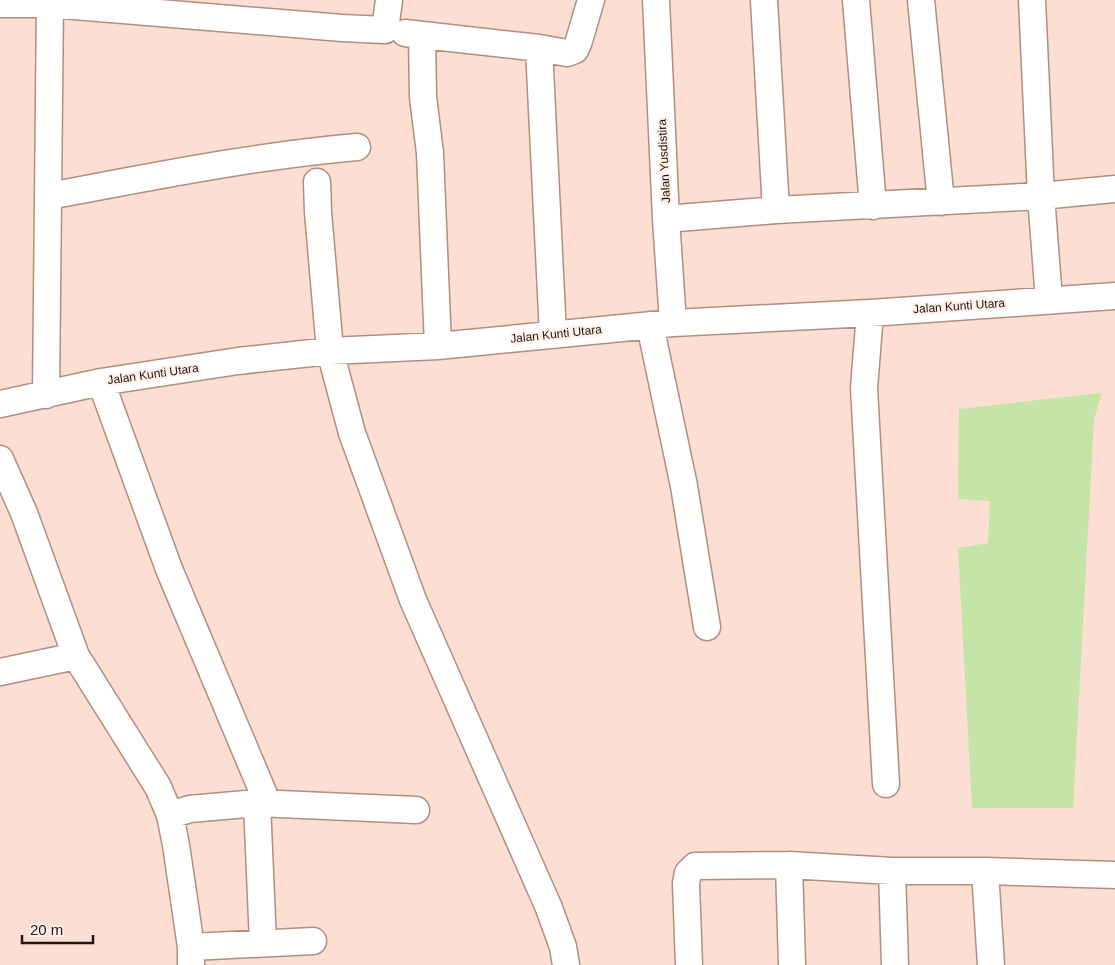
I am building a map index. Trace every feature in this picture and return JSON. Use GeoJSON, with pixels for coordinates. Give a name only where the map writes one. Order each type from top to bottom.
{"type":"FeatureCollection","features":[{"type":"Feature","properties":{"kind":"street"},"geometry":{"type":"LineString","coordinates":[[385,30],[389,0]]}},
{"type":"Feature","properties":{"kind":"street"},"geometry":{"type":"LineString","coordinates":[[0,4],[50,2],[185,8],[342,28],[385,30],[422,36],[539,48],[567,53],[574,50],[578,44],[591,0]]}},
{"type":"Feature","properties":{"kind":"street","name":"Jalan Yusdistira"},"geometry":{"type":"LineString","coordinates":[[656,0],[666,219],[661,324],[684,486],[707,627]]}},
{"type":"Feature","properties":{"kind":"street"},"geometry":{"type":"LineString","coordinates":[[764,0],[776,210]]}},
{"type":"Feature","properties":{"kind":"street"},"geometry":{"type":"LineString","coordinates":[[856,0],[873,206]]}},
{"type":"Feature","properties":{"kind":"street"},"geometry":{"type":"LineString","coordinates":[[922,0],[941,202]]}},
{"type":"Feature","properties":{"kind":"street"},"geometry":{"type":"LineString","coordinates":[[1032,0],[1041,196],[1049,300]]}},
{"type":"Feature","properties":{"kind":"street"},"geometry":{"type":"LineString","coordinates":[[46,395],[50,2]]}},
{"type":"Feature","properties":{"kind":"street"},"geometry":{"type":"LineString","coordinates":[[422,36],[423,97],[430,153],[438,346]]}},
{"type":"Feature","properties":{"kind":"street"},"geometry":{"type":"LineString","coordinates":[[539,48],[553,335]]}},
{"type":"Feature","properties":{"kind":"street"},"geometry":{"type":"LineString","coordinates":[[49,196],[241,161],[357,147]]}},
{"type":"Feature","properties":{"kind":"street"},"geometry":{"type":"LineString","coordinates":[[317,182],[330,351],[352,433],[413,600],[549,908],[562,942],[566,965]]}},
{"type":"Feature","properties":{"kind":"street"},"geometry":{"type":"LineString","coordinates":[[666,219],[776,210],[1041,196],[1115,189]]}},
{"type":"Feature","properties":{"kind":"street","name":"Jalan Kunti Utara"},"geometry":{"type":"LineString","coordinates":[[0,404],[101,382],[330,351],[438,346],[661,324],[1115,296]]}},
{"type":"Feature","properties":{"kind":"street"},"geometry":{"type":"LineString","coordinates":[[870,312],[864,388],[886,784]]}},
{"type":"Feature","properties":{"kind":"street"},"geometry":{"type":"LineString","coordinates":[[101,382],[169,569],[262,803],[263,943]]}},
{"type":"Feature","properties":{"kind":"street"},"geometry":{"type":"LineString","coordinates":[[2,469],[24,513],[76,656],[158,787],[170,816],[176,845],[191,956],[263,943],[313,941]]}},
{"type":"Feature","properties":{"kind":"street"},"geometry":{"type":"LineString","coordinates":[[0,672],[76,656]]}},
{"type":"Feature","properties":{"kind":"street"},"geometry":{"type":"LineString","coordinates":[[170,816],[190,810],[262,803],[416,810]]}},
{"type":"Feature","properties":{"kind":"street"},"geometry":{"type":"LineString","coordinates":[[789,865],[792,965]]}},
{"type":"Feature","properties":{"kind":"street"},"geometry":{"type":"LineString","coordinates":[[689,965],[686,877],[695,866],[789,865],[892,871],[985,871],[1115,875]]}},
{"type":"Feature","properties":{"kind":"street"},"geometry":{"type":"LineString","coordinates":[[892,871],[895,965]]}},
{"type":"Feature","properties":{"kind":"street"},"geometry":{"type":"LineString","coordinates":[[985,871],[991,965]]}},
{"type":"Feature","properties":{"kind":"green space"},"geometry":{"type":"Polygon","coordinates":[[[1102,393],[1094,419],[1073,808],[972,808],[958,548],[988,543],[990,501],[958,499],[959,409],[1102,393]]]}}]}
